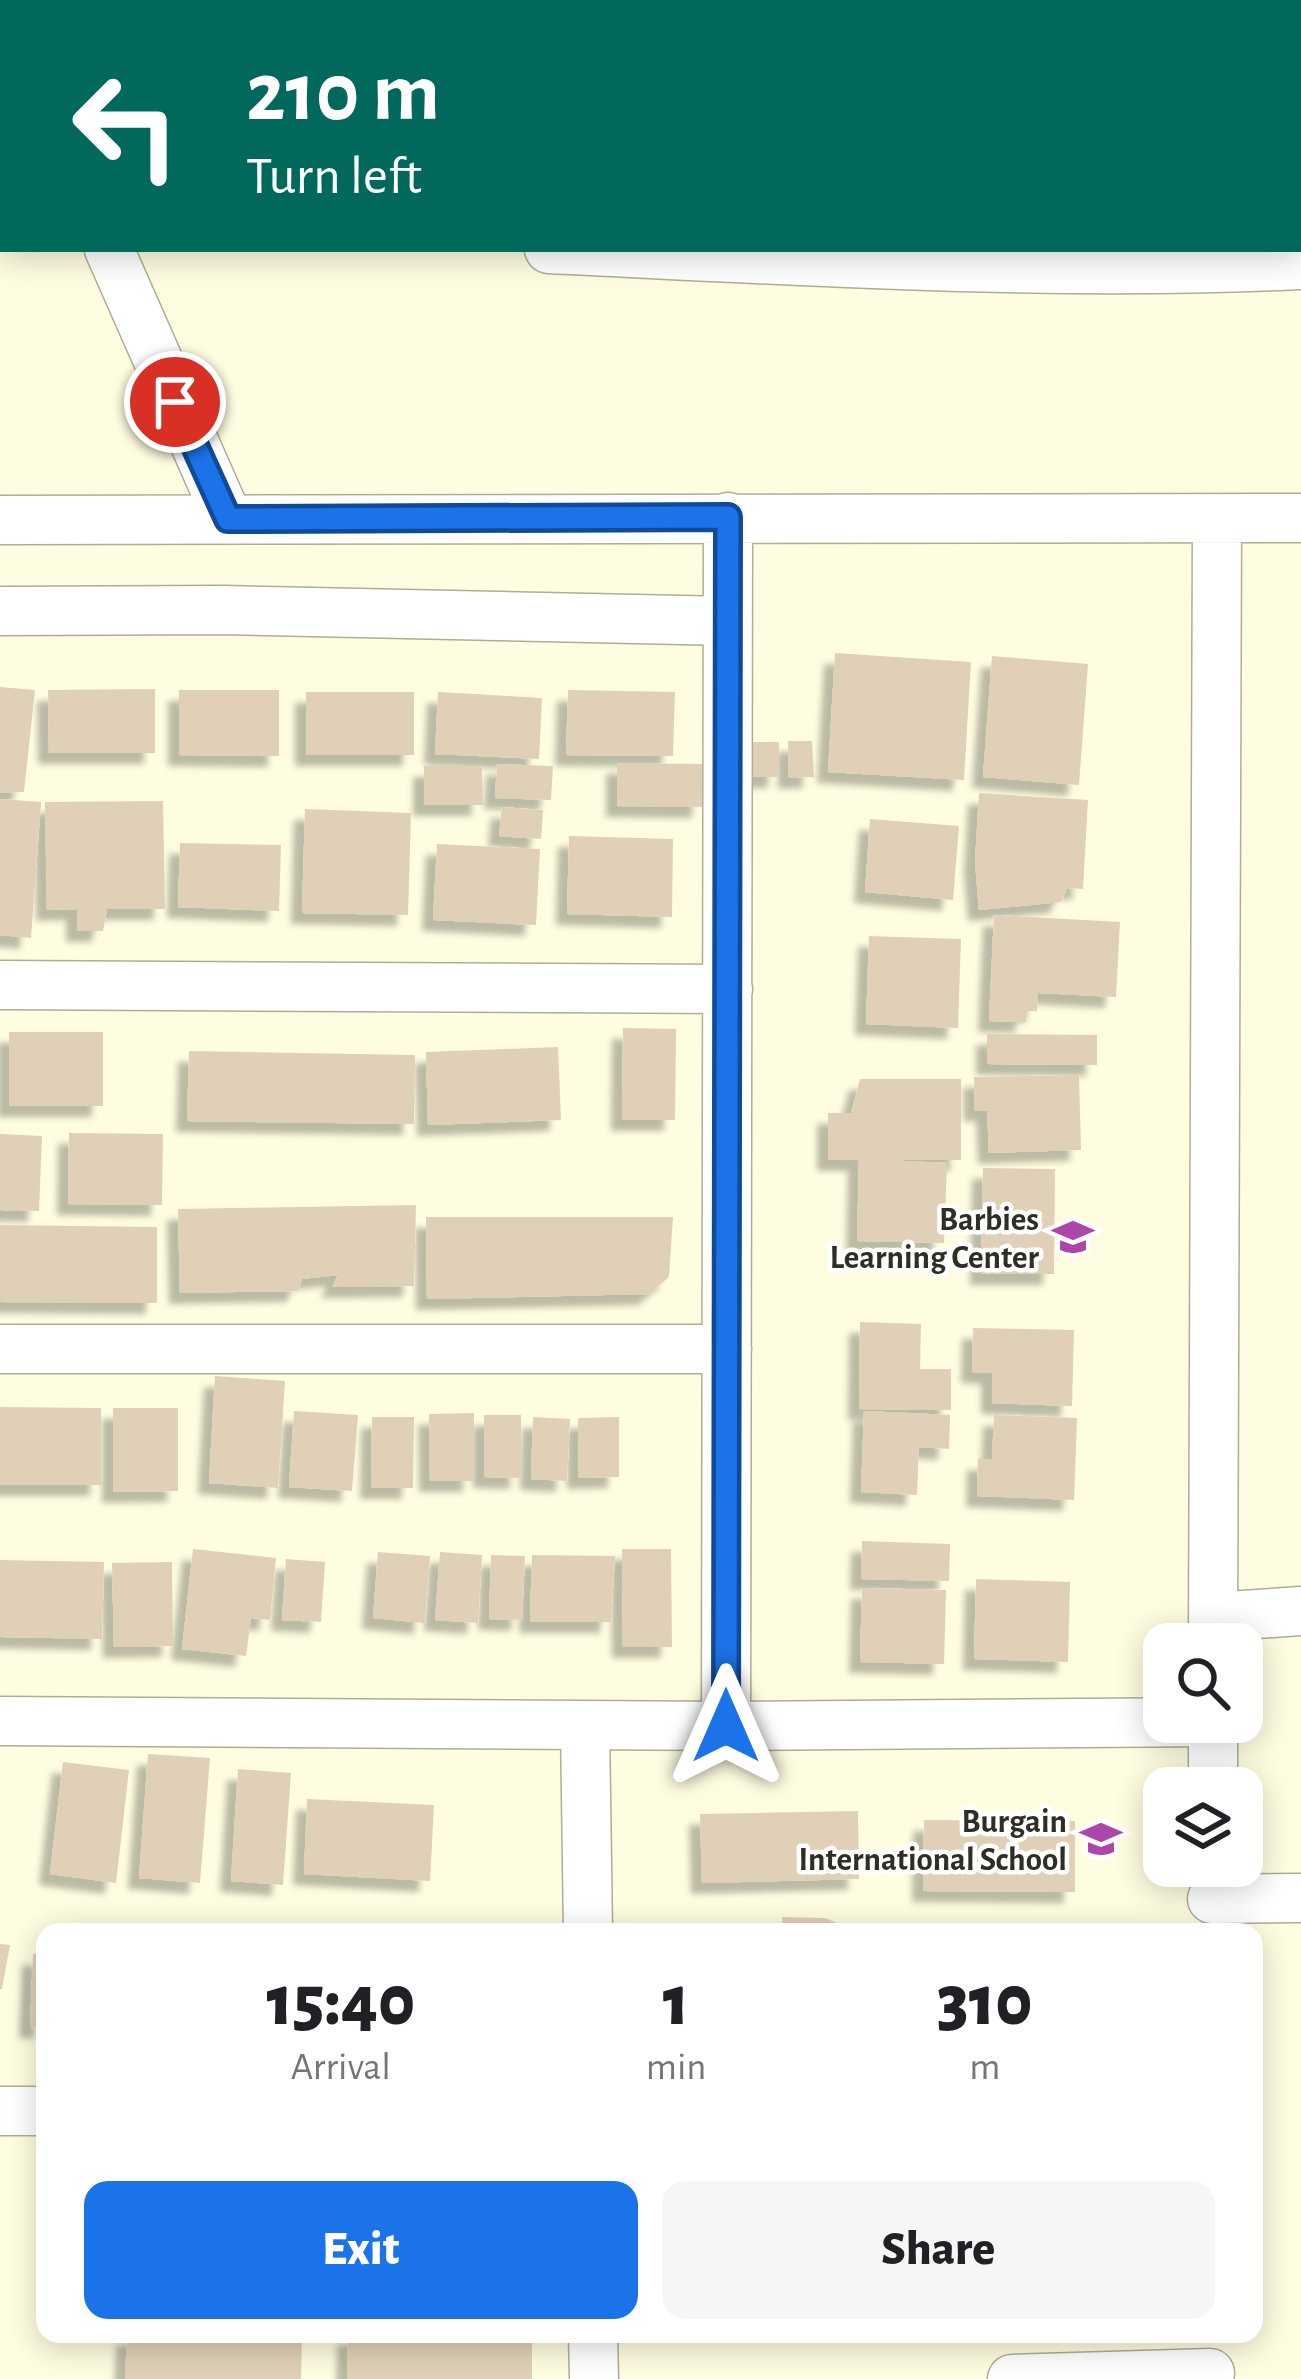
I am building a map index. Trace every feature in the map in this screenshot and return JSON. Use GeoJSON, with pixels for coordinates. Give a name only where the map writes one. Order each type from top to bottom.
{"type":"FeatureCollection","features":[{"type":"Feature","properties":{"kind":"street"},"geometry":{"type":"LineString","coordinates":[[110,252],[228,519]]}},
{"type":"Feature","properties":{"kind":"street"},"geometry":{"type":"LineString","coordinates":[[675,252],[1204,259],[1301,266]]}},
{"type":"Feature","properties":{"kind":"street"},"geometry":{"type":"LineString","coordinates":[[726,1726],[728,517]]}},
{"type":"Feature","properties":{"kind":"street"},"geometry":{"type":"LineString","coordinates":[[0,520],[1301,518]]}},
{"type":"Feature","properties":{"kind":"street"},"geometry":{"type":"LineString","coordinates":[[1213,1623],[1217,520]]}},
{"type":"Feature","properties":{"kind":"street"},"geometry":{"type":"LineString","coordinates":[[0,611],[246,610],[728,621]]}},
{"type":"Feature","properties":{"kind":"street"},"geometry":{"type":"LineString","coordinates":[[0,985],[728,989]]}},
{"type":"Feature","properties":{"kind":"street"},"geometry":{"type":"LineString","coordinates":[[0,1349],[727,1349]]}},
{"type":"Feature","properties":{"kind":"street"},"geometry":{"type":"LineString","coordinates":[[1248,1623],[1301,1611]]}},
{"type":"Feature","properties":{"kind":"street"},"geometry":{"type":"LineString","coordinates":[[0,1721],[585,1726],[1143,1723]]}},
{"type":"Feature","properties":{"kind":"street"},"geometry":{"type":"LineString","coordinates":[[585,1726],[588,1923]]}},
{"type":"Feature","properties":{"kind":"street"},"geometry":{"type":"LineString","coordinates":[[1212,1899],[1301,1898]]}},
{"type":"Feature","properties":{"kind":"street"},"geometry":{"type":"LineString","coordinates":[[0,2111],[36,2111]]}},
{"type":"Feature","properties":{"kind":"street"},"geometry":{"type":"LineString","coordinates":[[593,2343],[594,2379]]}},
{"type":"Feature","properties":{"kind":"street"},"geometry":{"type":"LineString","coordinates":[[1012,2379],[1210,2362]]}},
{"type":"Feature","properties":{"kind":"building"},"geometry":{"type":"Polygon","coordinates":[[[835,653],[971,662],[964,780],[828,772],[835,653]]]}},
{"type":"Feature","properties":{"kind":"building"},"geometry":{"type":"Polygon","coordinates":[[[992,656],[1088,664],[1079,785],[983,777],[992,656]]]}},
{"type":"Feature","properties":{"kind":"building"},"geometry":{"type":"Polygon","coordinates":[[[0,687],[35,690],[24,792],[0,793],[0,687]]]}},
{"type":"Feature","properties":{"kind":"building"},"geometry":{"type":"Polygon","coordinates":[[[155,689],[155,753],[49,753],[48,690],[155,689]]]}},
{"type":"Feature","properties":{"kind":"building"},"geometry":{"type":"Polygon","coordinates":[[[179,690],[279,690],[279,756],[179,755],[179,690]]]}},
{"type":"Feature","properties":{"kind":"building"},"geometry":{"type":"Polygon","coordinates":[[[568,690],[675,692],[673,756],[566,755],[568,690]]]}},
{"type":"Feature","properties":{"kind":"building"},"geometry":{"type":"Polygon","coordinates":[[[306,692],[414,692],[414,755],[306,755],[306,692]]]}},
{"type":"Feature","properties":{"kind":"building"},"geometry":{"type":"Polygon","coordinates":[[[438,692],[542,698],[539,759],[435,754],[438,692]]]}},
{"type":"Feature","properties":{"kind":"building"},"geometry":{"type":"Polygon","coordinates":[[[788,741],[812,741],[814,777],[789,778],[788,741]]]}},
{"type":"Feature","properties":{"kind":"building"},"geometry":{"type":"Polygon","coordinates":[[[752,742],[779,742],[779,777],[752,777],[752,742]]]}},
{"type":"Feature","properties":{"kind":"building"},"geometry":{"type":"Polygon","coordinates":[[[617,763],[704,764],[703,807],[617,806],[617,763]]]}},
{"type":"Feature","properties":{"kind":"building"},"geometry":{"type":"Polygon","coordinates":[[[497,764],[553,766],[551,800],[495,798],[497,764]]]}},
{"type":"Feature","properties":{"kind":"building"},"geometry":{"type":"Polygon","coordinates":[[[424,766],[482,766],[483,805],[424,805],[424,766]]]}},
{"type":"Feature","properties":{"kind":"building"},"geometry":{"type":"Polygon","coordinates":[[[979,793],[1088,800],[1083,889],[1067,888],[1061,902],[979,910],[975,862],[979,793]]]}},
{"type":"Feature","properties":{"kind":"building"},"geometry":{"type":"Polygon","coordinates":[[[0,799],[41,802],[31,938],[0,935],[0,799]]]}},
{"type":"Feature","properties":{"kind":"building"},"geometry":{"type":"Polygon","coordinates":[[[163,801],[165,909],[107,909],[103,931],[77,931],[77,909],[47,910],[45,802],[163,801]]]}},
{"type":"Feature","properties":{"kind":"building"},"geometry":{"type":"Polygon","coordinates":[[[502,807],[543,810],[541,839],[499,836],[502,807]]]}},
{"type":"Feature","properties":{"kind":"building"},"geometry":{"type":"Polygon","coordinates":[[[305,809],[411,813],[408,915],[302,913],[305,809]]]}},
{"type":"Feature","properties":{"kind":"building"},"geometry":{"type":"Polygon","coordinates":[[[870,819],[959,826],[953,900],[865,892],[870,819]]]}},
{"type":"Feature","properties":{"kind":"building"},"geometry":{"type":"Polygon","coordinates":[[[569,836],[673,839],[672,917],[567,914],[569,836]]]}},
{"type":"Feature","properties":{"kind":"building"},"geometry":{"type":"Polygon","coordinates":[[[180,843],[281,845],[279,911],[178,907],[180,843]]]}},
{"type":"Feature","properties":{"kind":"building"},"geometry":{"type":"Polygon","coordinates":[[[437,844],[540,849],[536,925],[433,920],[437,844]]]}},
{"type":"Feature","properties":{"kind":"building"},"geometry":{"type":"Polygon","coordinates":[[[994,915],[1120,922],[1116,997],[1038,993],[1037,1011],[1027,1011],[1026,1022],[989,1021],[994,915]]]}},
{"type":"Feature","properties":{"kind":"building"},"geometry":{"type":"Polygon","coordinates":[[[869,936],[961,939],[958,1028],[866,1024],[869,936]]]}},
{"type":"Feature","properties":{"kind":"building"},"geometry":{"type":"Polygon","coordinates":[[[623,1028],[676,1029],[675,1120],[622,1120],[623,1028]]]}},
{"type":"Feature","properties":{"kind":"building"},"geometry":{"type":"Polygon","coordinates":[[[9,1032],[103,1032],[103,1106],[9,1106],[9,1032]]]}},
{"type":"Feature","properties":{"kind":"building"},"geometry":{"type":"Polygon","coordinates":[[[987,1034],[1097,1035],[1097,1065],[987,1064],[987,1034]]]}},
{"type":"Feature","properties":{"kind":"building"},"geometry":{"type":"Polygon","coordinates":[[[558,1047],[561,1120],[428,1125],[426,1052],[558,1047]]]}},
{"type":"Feature","properties":{"kind":"building"},"geometry":{"type":"Polygon","coordinates":[[[189,1051],[415,1055],[414,1124],[187,1121],[189,1051]]]}},
{"type":"Feature","properties":{"kind":"building"},"geometry":{"type":"Polygon","coordinates":[[[1079,1075],[1081,1150],[989,1153],[987,1110],[975,1111],[974,1077],[1079,1075]]]}},
{"type":"Feature","properties":{"kind":"building"},"geometry":{"type":"Polygon","coordinates":[[[860,1079],[961,1079],[961,1160],[885,1160],[947,1163],[944,1243],[857,1241],[859,1160],[828,1160],[828,1113],[851,1113],[860,1079]]]}},
{"type":"Feature","properties":{"kind":"building"},"geometry":{"type":"Polygon","coordinates":[[[69,1133],[163,1134],[162,1205],[68,1204],[69,1133]]]}},
{"type":"Feature","properties":{"kind":"building"},"geometry":{"type":"Polygon","coordinates":[[[0,1134],[42,1136],[39,1211],[0,1210],[0,1134]]]}},
{"type":"Feature","properties":{"kind":"building"},"geometry":{"type":"Polygon","coordinates":[[[983,1168],[1055,1169],[1054,1274],[981,1274],[983,1168]]]}},
{"type":"Feature","properties":{"kind":"building"},"geometry":{"type":"Polygon","coordinates":[[[416,1205],[414,1286],[332,1287],[338,1275],[302,1279],[298,1291],[180,1293],[178,1209],[416,1205]]]}},
{"type":"Feature","properties":{"kind":"building"},"geometry":{"type":"Polygon","coordinates":[[[426,1217],[673,1217],[669,1277],[649,1294],[427,1299],[426,1217]]]}},
{"type":"Feature","properties":{"kind":"building"},"geometry":{"type":"Polygon","coordinates":[[[0,1225],[157,1227],[157,1303],[0,1302],[0,1225]]]}},
{"type":"Feature","properties":{"kind":"building"},"geometry":{"type":"Polygon","coordinates":[[[860,1322],[921,1324],[920,1369],[951,1369],[951,1410],[859,1409],[860,1322]]]}},
{"type":"Feature","properties":{"kind":"building"},"geometry":{"type":"Polygon","coordinates":[[[973,1328],[1074,1330],[1072,1406],[992,1403],[992,1373],[972,1372],[973,1328]]]}},
{"type":"Feature","properties":{"kind":"building"},"geometry":{"type":"Polygon","coordinates":[[[215,1376],[285,1381],[278,1488],[209,1483],[215,1376]]]}},
{"type":"Feature","properties":{"kind":"building"},"geometry":{"type":"Polygon","coordinates":[[[0,1407],[101,1408],[101,1485],[0,1485],[0,1407]]]}},
{"type":"Feature","properties":{"kind":"building"},"geometry":{"type":"Polygon","coordinates":[[[113,1408],[178,1408],[178,1491],[113,1492],[113,1408]]]}},
{"type":"Feature","properties":{"kind":"building"},"geometry":{"type":"Polygon","coordinates":[[[294,1411],[358,1415],[352,1491],[289,1487],[294,1411]]]}},
{"type":"Feature","properties":{"kind":"building"},"geometry":{"type":"Polygon","coordinates":[[[864,1411],[950,1415],[949,1449],[919,1447],[917,1495],[861,1492],[864,1411]]]}},
{"type":"Feature","properties":{"kind":"building"},"geometry":{"type":"Polygon","coordinates":[[[474,1413],[474,1481],[430,1481],[429,1414],[474,1413]]]}},
{"type":"Feature","properties":{"kind":"building"},"geometry":{"type":"Polygon","coordinates":[[[484,1415],[521,1415],[521,1478],[484,1477],[484,1415]]]}},
{"type":"Feature","properties":{"kind":"building"},"geometry":{"type":"Polygon","coordinates":[[[994,1415],[1077,1418],[1074,1500],[977,1496],[978,1459],[992,1460],[994,1415]]]}},
{"type":"Feature","properties":{"kind":"building"},"geometry":{"type":"Polygon","coordinates":[[[372,1417],[414,1417],[413,1488],[371,1488],[372,1417]]]}},
{"type":"Feature","properties":{"kind":"building"},"geometry":{"type":"Polygon","coordinates":[[[533,1417],[570,1419],[567,1481],[531,1479],[533,1417]]]}},
{"type":"Feature","properties":{"kind":"building"},"geometry":{"type":"Polygon","coordinates":[[[619,1417],[619,1477],[578,1478],[578,1418],[619,1417]]]}},
{"type":"Feature","properties":{"kind":"building"},"geometry":{"type":"Polygon","coordinates":[[[862,1541],[950,1544],[949,1581],[861,1579],[862,1541]]]}},
{"type":"Feature","properties":{"kind":"building"},"geometry":{"type":"Polygon","coordinates":[[[193,1549],[276,1558],[270,1620],[251,1618],[246,1656],[182,1649],[193,1549]]]}},
{"type":"Feature","properties":{"kind":"building"},"geometry":{"type":"Polygon","coordinates":[[[622,1549],[671,1549],[672,1647],[623,1647],[622,1549]]]}},
{"type":"Feature","properties":{"kind":"building"},"geometry":{"type":"Polygon","coordinates":[[[378,1552],[430,1556],[425,1623],[373,1618],[378,1552]]]}},
{"type":"Feature","properties":{"kind":"building"},"geometry":{"type":"Polygon","coordinates":[[[440,1552],[482,1555],[478,1623],[435,1620],[440,1552]]]}},
{"type":"Feature","properties":{"kind":"building"},"geometry":{"type":"Polygon","coordinates":[[[491,1555],[525,1556],[522,1620],[489,1619],[491,1555]]]}},
{"type":"Feature","properties":{"kind":"building"},"geometry":{"type":"Polygon","coordinates":[[[532,1555],[615,1556],[611,1622],[530,1622],[532,1555]]]}},
{"type":"Feature","properties":{"kind":"building"},"geometry":{"type":"Polygon","coordinates":[[[286,1559],[325,1562],[321,1622],[282,1620],[286,1559]]]}},
{"type":"Feature","properties":{"kind":"building"},"geometry":{"type":"Polygon","coordinates":[[[0,1560],[104,1562],[102,1639],[0,1637],[0,1560]]]}},
{"type":"Feature","properties":{"kind":"building"},"geometry":{"type":"Polygon","coordinates":[[[172,1562],[173,1646],[114,1647],[112,1563],[172,1562]]]}},
{"type":"Feature","properties":{"kind":"building"},"geometry":{"type":"Polygon","coordinates":[[[976,1579],[1070,1582],[1068,1662],[974,1659],[976,1579]]]}},
{"type":"Feature","properties":{"kind":"building"},"geometry":{"type":"Polygon","coordinates":[[[862,1588],[946,1590],[944,1664],[860,1662],[862,1588]]]}},
{"type":"Feature","properties":{"kind":"building"},"geometry":{"type":"Polygon","coordinates":[[[148,1754],[210,1758],[200,1883],[139,1878],[148,1754]]]}},
{"type":"Feature","properties":{"kind":"building"},"geometry":{"type":"Polygon","coordinates":[[[63,1762],[129,1770],[116,1883],[50,1874],[63,1762]]]}},
{"type":"Feature","properties":{"kind":"building"},"geometry":{"type":"Polygon","coordinates":[[[238,1769],[291,1773],[283,1885],[231,1881],[238,1769]]]}},
{"type":"Feature","properties":{"kind":"building"},"geometry":{"type":"Polygon","coordinates":[[[307,1799],[434,1805],[430,1881],[304,1874],[307,1799]]]}},
{"type":"Feature","properties":{"kind":"building"},"geometry":{"type":"Polygon","coordinates":[[[858,1811],[859,1879],[702,1883],[700,1814],[858,1811]]]}},
{"type":"Feature","properties":{"kind":"building"},"geometry":{"type":"Polygon","coordinates":[[[924,1820],[1075,1821],[1075,1892],[923,1891],[924,1820]]]}},
{"type":"Feature","properties":{"kind":"building"},"geometry":{"type":"Polygon","coordinates":[[[782,1917],[825,1918],[838,1923],[782,1923],[782,1917]]]}},
{"type":"Feature","properties":{"kind":"building"},"geometry":{"type":"Polygon","coordinates":[[[0,1944],[10,1945],[2,1989],[0,1989],[0,1944]]]}},
{"type":"Feature","properties":{"kind":"building"},"geometry":{"type":"Polygon","coordinates":[[[33,1954],[36,2027],[30,2027],[33,1954]]]}},
{"type":"Feature","properties":{"kind":"building"},"geometry":{"type":"Polygon","coordinates":[[[127,2343],[302,2343],[301,2379],[125,2379],[127,2343]]]}},
{"type":"Feature","properties":{"kind":"building"},"geometry":{"type":"Polygon","coordinates":[[[348,2343],[532,2343],[532,2379],[347,2379],[348,2343]]]}},
{"type":"Feature","properties":{"kind":"place","name":"Barbies Learning Center"},"geometry":{"type":"Point","coordinates":[1073,1237]}},
{"type":"Feature","properties":{"kind":"place","name":"Burgain International School"},"geometry":{"type":"Point","coordinates":[1101,1839]}},
{"type":"Feature","properties":{"kind":"route"},"geometry":{"type":"LineString","coordinates":[[175,402],[228,519],[728,517],[726,1726]]}}]}
